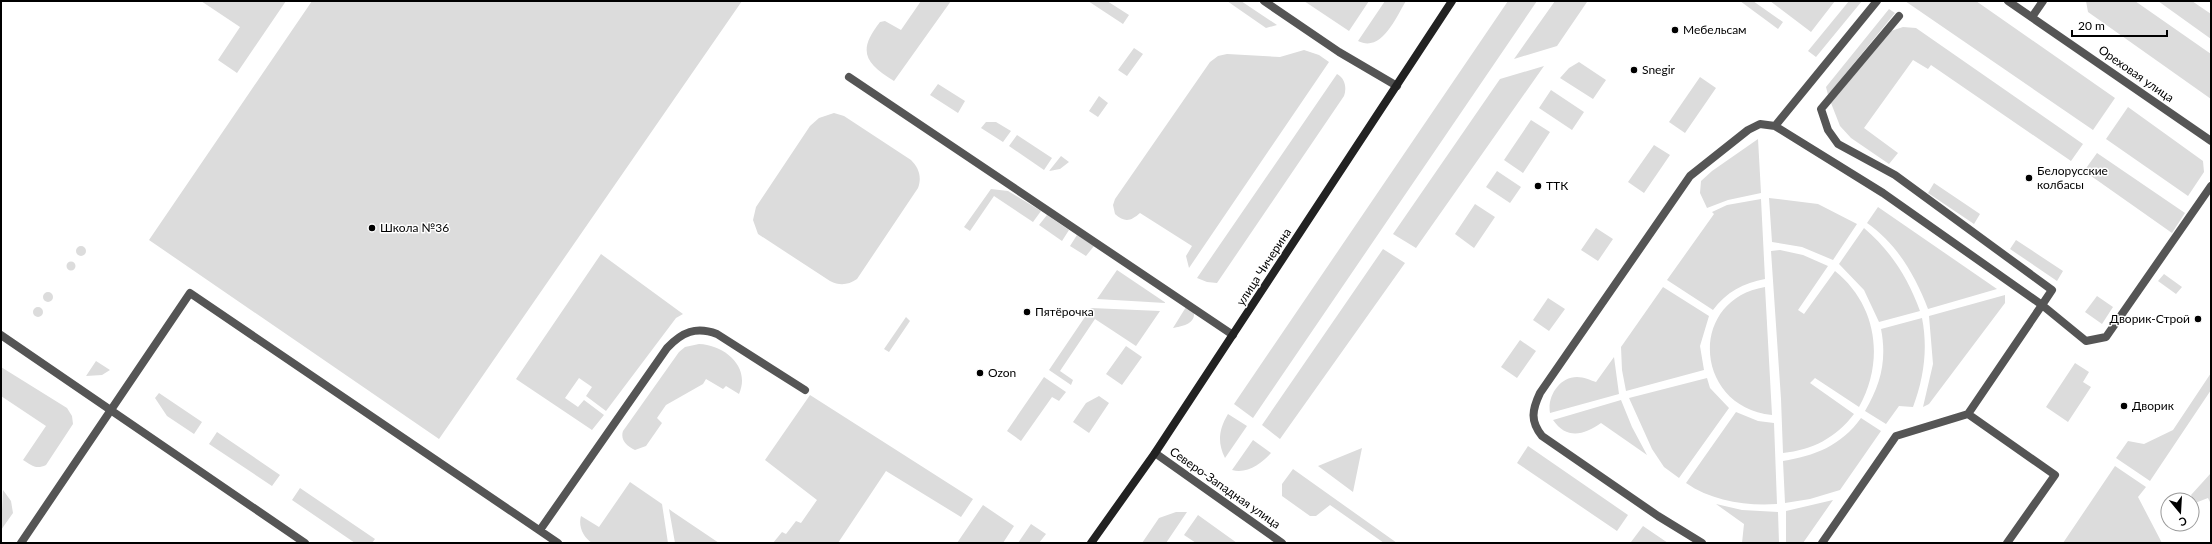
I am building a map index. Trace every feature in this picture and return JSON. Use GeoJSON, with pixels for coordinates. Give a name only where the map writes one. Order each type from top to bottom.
{"type":"FeatureCollection","features":[{"type":"Feature","properties":{"kind":"main road","name":"улица Чичерина"},"geometry":{"type":"LineString","coordinates":[[1091,543],[1155,453],[1452,1]]}},
{"type":"Feature","properties":{"kind":"street"},"geometry":{"type":"LineString","coordinates":[[1264,1],[1339,52],[1397,86]]}},
{"type":"Feature","properties":{"kind":"street"},"geometry":{"type":"LineString","coordinates":[[1775,126],[1877,1]]}},
{"type":"Feature","properties":{"kind":"street","name":"Ореховая улица"},"geometry":{"type":"LineString","coordinates":[[2008,1],[2211,141]]}},
{"type":"Feature","properties":{"kind":"street"},"geometry":{"type":"LineString","coordinates":[[2032,17],[2043,1]]}},
{"type":"Feature","properties":{"kind":"street"},"geometry":{"type":"LineString","coordinates":[[1822,543],[1896,436],[1968,414],[2052,290],[1895,175],[1838,144],[1828,130],[1821,109],[1899,16]]}},
{"type":"Feature","properties":{"kind":"street"},"geometry":{"type":"LineString","coordinates":[[849,77],[1233,335]]}},
{"type":"Feature","properties":{"kind":"street"},"geometry":{"type":"LineString","coordinates":[[1702,543],[1658,516],[1542,436],[1533,421],[1533,407],[1540,393],[1690,176],[1748,130],[1760,124],[1775,126],[1883,193],[2042,305],[2086,341],[2106,337],[2211,186]]}},
{"type":"Feature","properties":{"kind":"street"},"geometry":{"type":"LineString","coordinates":[[21,543],[190,293],[558,543]]}},
{"type":"Feature","properties":{"kind":"street"},"geometry":{"type":"LineString","coordinates":[[540,530],[667,348],[677,337],[693,330],[700,329],[716,334],[805,390]]}},
{"type":"Feature","properties":{"kind":"street"},"geometry":{"type":"LineString","coordinates":[[1,335],[305,543]]}},
{"type":"Feature","properties":{"kind":"street"},"geometry":{"type":"LineString","coordinates":[[1968,414],[2055,475],[2007,543]]}},
{"type":"Feature","properties":{"kind":"street","name":"Северо-Западная улица"},"geometry":{"type":"LineString","coordinates":[[1155,453],[1282,543]]}},
{"type":"Feature","properties":{"kind":"shaded area"},"geometry":{"type":"Polygon","coordinates":[[[201,1],[286,1],[237,73],[218,60],[240,27],[201,1]]]}},
{"type":"Feature","properties":{"kind":"shaded area","name":"Школа №36"},"geometry":{"type":"Polygon","coordinates":[[[312,1],[742,1],[439,439],[149,240],[312,1]]]}},
{"type":"Feature","properties":{"kind":"shaded area"},"geometry":{"type":"Polygon","coordinates":[[[921,1],[951,1],[894,81],[876,68],[871,62],[867,49],[868,41],[880,22],[885,21],[901,30],[921,1]]]}},
{"type":"Feature","properties":{"kind":"shaded area"},"geometry":{"type":"Polygon","coordinates":[[[1088,1],[1107,1],[1129,15],[1123,24],[1088,1]]]}},
{"type":"Feature","properties":{"kind":"shaded area"},"geometry":{"type":"Polygon","coordinates":[[[1227,1],[1241,1],[1277,25],[1266,28],[1227,1]]]}},
{"type":"Feature","properties":{"kind":"shaded area"},"geometry":{"type":"Polygon","coordinates":[[[1304,1],[1369,1],[1349,31],[1304,1]]]}},
{"type":"Feature","properties":{"kind":"shaded area"},"geometry":{"type":"Polygon","coordinates":[[[1385,1],[1406,1],[1393,24],[1381,38],[1374,42],[1367,43],[1358,41],[1385,1]]]}},
{"type":"Feature","properties":{"kind":"shaded area"},"geometry":{"type":"Polygon","coordinates":[[[1508,1],[1537,1],[1253,418],[1234,404],[1508,1]]]}},
{"type":"Feature","properties":{"kind":"shaded area"},"geometry":{"type":"Polygon","coordinates":[[[1555,1],[1587,2],[1557,46],[1514,59],[1555,1]]]}},
{"type":"Feature","properties":{"kind":"shaded area"},"geometry":{"type":"Polygon","coordinates":[[[1740,1],[1753,1],[1783,22],[1778,29],[1740,1]]]}},
{"type":"Feature","properties":{"kind":"shaded area"},"geometry":{"type":"Polygon","coordinates":[[[1770,1],[1835,1],[1811,32],[1770,1]]]}},
{"type":"Feature","properties":{"kind":"shaded area"},"geometry":{"type":"Polygon","coordinates":[[[1849,1],[1862,1],[1816,57],[1808,51],[1849,1]]]}},
{"type":"Feature","properties":{"kind":"shaded area"},"geometry":{"type":"Polygon","coordinates":[[[1905,1],[1976,1],[2115,98],[2093,130],[1905,1]]]}},
{"type":"Feature","properties":{"kind":"shaded area"},"geometry":{"type":"Polygon","coordinates":[[[2086,1],[2135,1],[2211,54],[2211,99],[2088,12],[2086,1]]]}},
{"type":"Feature","properties":{"kind":"shaded area"},"geometry":{"type":"Polygon","coordinates":[[[2158,1],[2192,1],[2211,14],[2211,39],[2158,1]]]}},
{"type":"Feature","properties":{"kind":"shaded area"},"geometry":{"type":"Polygon","coordinates":[[[1889,9],[1895,13],[1828,95],[1826,87],[1889,9]]]}},
{"type":"Feature","properties":{"kind":"shaded area"},"geometry":{"type":"Polygon","coordinates":[[[1903,27],[1916,28],[2083,144],[2071,161],[1931,65],[1928,69],[1913,60],[1864,128],[1898,153],[1889,164],[1851,138],[1840,126],[1831,103],[1891,31],[1903,27]]]}},
{"type":"Feature","properties":{"kind":"shaded area"},"geometry":{"type":"Polygon","coordinates":[[[1134,48],[1143,54],[1127,76],[1118,70],[1134,48]]]}},
{"type":"Feature","properties":{"kind":"shaded area"},"geometry":{"type":"Polygon","coordinates":[[[1304,50],[1319,55],[1329,62],[1189,268],[1186,256],[1192,246],[1140,213],[1134,218],[1128,220],[1122,219],[1115,214],[1113,205],[1115,199],[1210,62],[1218,56],[1227,54],[1280,57],[1304,50]]]}},
{"type":"Feature","properties":{"kind":"shaded area"},"geometry":{"type":"Polygon","coordinates":[[[1579,62],[1606,80],[1593,99],[1560,78],[1569,68],[1579,62]]]}},
{"type":"Feature","properties":{"kind":"shaded area"},"geometry":{"type":"Polygon","coordinates":[[[1544,66],[1416,248],[1393,234],[1500,79],[1544,66]]]}},
{"type":"Feature","properties":{"kind":"shaded area"},"geometry":{"type":"Polygon","coordinates":[[[1337,74],[1342,78],[1345,84],[1344,96],[1217,283],[1207,282],[1197,278],[1337,74]]]}},
{"type":"Feature","properties":{"kind":"shaded area"},"geometry":{"type":"Polygon","coordinates":[[[1700,77],[1716,88],[1685,133],[1669,122],[1700,77]]]}},
{"type":"Feature","properties":{"kind":"shaded area"},"geometry":{"type":"Polygon","coordinates":[[[938,84],[965,101],[958,113],[930,95],[938,84]]]}},
{"type":"Feature","properties":{"kind":"shaded area"},"geometry":{"type":"Polygon","coordinates":[[[1551,90],[1584,112],[1572,130],[1539,108],[1551,90]]]}},
{"type":"Feature","properties":{"kind":"shaded area"},"geometry":{"type":"Polygon","coordinates":[[[1099,96],[1108,103],[1098,117],[1089,111],[1099,96]]]}},
{"type":"Feature","properties":{"kind":"shaded area"},"geometry":{"type":"Polygon","coordinates":[[[2128,107],[2203,161],[2204,172],[2188,196],[2106,139],[2128,107]]]}},
{"type":"Feature","properties":{"kind":"shaded area"},"geometry":{"type":"Polygon","coordinates":[[[834,113],[844,116],[911,160],[918,169],[920,176],[918,188],[857,279],[850,283],[844,284],[837,284],[830,281],[758,234],[753,220],[756,207],[810,126],[819,118],[834,113]]]}},
{"type":"Feature","properties":{"kind":"shaded area"},"geometry":{"type":"Polygon","coordinates":[[[1531,120],[1550,132],[1523,173],[1504,160],[1531,120]]]}},
{"type":"Feature","properties":{"kind":"shaded area"},"geometry":{"type":"Polygon","coordinates":[[[986,122],[996,122],[1011,131],[1003,142],[981,128],[986,122]]]}},
{"type":"Feature","properties":{"kind":"shaded area"},"geometry":{"type":"Polygon","coordinates":[[[1017,135],[1052,158],[1044,170],[1009,146],[1017,135]]]}},
{"type":"Feature","properties":{"kind":"shaded area"},"geometry":{"type":"Polygon","coordinates":[[[1758,139],[1761,193],[1728,200],[1707,208],[1700,193],[1701,181],[1712,171],[1758,139]]]}},
{"type":"Feature","properties":{"kind":"shaded area"},"geometry":{"type":"Polygon","coordinates":[[[1654,145],[1670,155],[1644,193],[1628,182],[1654,145]]]}},
{"type":"Feature","properties":{"kind":"shaded area"},"geometry":{"type":"Polygon","coordinates":[[[2097,153],[2185,213],[2172,233],[2084,171],[2097,153]]]}},
{"type":"Feature","properties":{"kind":"shaded area"},"geometry":{"type":"Polygon","coordinates":[[[1061,156],[1069,162],[1060,169],[1049,171],[1061,156]]]}},
{"type":"Feature","properties":{"kind":"shaded area"},"geometry":{"type":"Polygon","coordinates":[[[1497,171],[1521,187],[1510,203],[1486,187],[1497,171]]]}},
{"type":"Feature","properties":{"kind":"shaded area"},"geometry":{"type":"Polygon","coordinates":[[[1934,183],[1980,214],[1974,224],[1928,193],[1934,183]]]}},
{"type":"Feature","properties":{"kind":"shaded area"},"geometry":{"type":"Polygon","coordinates":[[[991,189],[1008,191],[1041,211],[1033,222],[994,196],[970,231],[964,227],[991,189]]]}},
{"type":"Feature","properties":{"kind":"shaded area"},"geometry":{"type":"Polygon","coordinates":[[[1769,198],[1818,204],[1857,224],[1833,260],[1802,247],[1772,242],[1769,198]]]}},
{"type":"Feature","properties":{"kind":"shaded area"},"geometry":{"type":"Polygon","coordinates":[[[1761,199],[1765,279],[1736,289],[1724,298],[1713,310],[1667,280],[1714,214],[1712,212],[1727,205],[1761,199]]]}},
{"type":"Feature","properties":{"kind":"shaded area"},"geometry":{"type":"Polygon","coordinates":[[[1475,204],[1495,217],[1474,248],[1455,234],[1475,204]]]}},
{"type":"Feature","properties":{"kind":"shaded area"},"geometry":{"type":"Polygon","coordinates":[[[1878,207],[1997,289],[1928,309],[1911,272],[1904,261],[1878,231],[1867,223],[1878,207]]]}},
{"type":"Feature","properties":{"kind":"shaded area"},"geometry":{"type":"Polygon","coordinates":[[[1047,215],[1069,230],[1062,241],[1039,225],[1047,215]]]}},
{"type":"Feature","properties":{"kind":"shaded area"},"geometry":{"type":"Polygon","coordinates":[[[1596,228],[1613,239],[1598,261],[1581,250],[1596,228]]]}},
{"type":"Feature","properties":{"kind":"shaded area"},"geometry":{"type":"Polygon","coordinates":[[[1864,228],[1874,237],[1898,266],[1910,287],[1920,311],[1879,322],[1864,290],[1839,264],[1864,228]]]}},
{"type":"Feature","properties":{"kind":"shaded area"},"geometry":{"type":"Polygon","coordinates":[[[1077,235],[1094,246],[1086,256],[1070,246],[1077,235]]]}},
{"type":"Feature","properties":{"kind":"shaded area"},"geometry":{"type":"Polygon","coordinates":[[[2016,240],[2063,271],[2057,281],[2010,249],[2016,240]]]}},
{"type":"Feature","properties":{"kind":"shaded area"},"geometry":{"type":"Polygon","coordinates":[[[79,246],[83,246],[86,251],[83,256],[79,256],[76,253],[76,249],[79,246]]]}},
{"type":"Feature","properties":{"kind":"shaded area"},"geometry":{"type":"Polygon","coordinates":[[[1383,249],[1405,263],[1280,439],[1262,425],[1383,249]]]}},
{"type":"Feature","properties":{"kind":"shaded area"},"geometry":{"type":"Polygon","coordinates":[[[1780,250],[1803,255],[1828,266],[1798,310],[1804,314],[1835,271],[1849,285],[1860,300],[1868,317],[1874,352],[1872,371],[1867,389],[1859,407],[1815,378],[1810,383],[1854,414],[1847,422],[1831,436],[1813,446],[1783,453],[1781,399],[1771,251],[1780,250]]]}},
{"type":"Feature","properties":{"kind":"shaded area"},"geometry":{"type":"Polygon","coordinates":[[[601,254],[683,314],[676,318],[606,411],[586,396],[592,387],[579,378],[565,398],[578,407],[584,400],[604,415],[592,430],[516,379],[601,254]]]}},
{"type":"Feature","properties":{"kind":"shaded area"},"geometry":{"type":"Polygon","coordinates":[[[71,261],[76,266],[71,271],[66,266],[71,261]]]}},
{"type":"Feature","properties":{"kind":"shaded area"},"geometry":{"type":"Polygon","coordinates":[[[1117,270],[1166,303],[1097,299],[1117,270]]]}},
{"type":"Feature","properties":{"kind":"shaded area"},"geometry":{"type":"Polygon","coordinates":[[[2164,274],[2182,287],[2176,294],[2158,281],[2164,274]]]}},
{"type":"Feature","properties":{"kind":"shaded area"},"geometry":{"type":"Polygon","coordinates":[[[1663,287],[1709,316],[1700,346],[1704,370],[1626,391],[1622,370],[1621,347],[1663,287]]]}},
{"type":"Feature","properties":{"kind":"shaded area"},"geometry":{"type":"Polygon","coordinates":[[[1765,287],[1772,415],[1746,408],[1727,393],[1715,374],[1710,353],[1712,331],[1722,311],[1740,296],[1765,287]]]}},
{"type":"Feature","properties":{"kind":"shaded area"},"geometry":{"type":"Polygon","coordinates":[[[46,292],[50,292],[53,297],[50,302],[46,302],[43,299],[43,295],[46,292]]]}},
{"type":"Feature","properties":{"kind":"shaded area"},"geometry":{"type":"Polygon","coordinates":[[[2005,295],[2005,303],[1929,404],[1923,407],[1933,364],[1929,316],[2005,295]]]}},
{"type":"Feature","properties":{"kind":"shaded area"},"geometry":{"type":"Polygon","coordinates":[[[2097,296],[2113,307],[2102,324],[2085,312],[2097,296]]]}},
{"type":"Feature","properties":{"kind":"shaded area"},"geometry":{"type":"Polygon","coordinates":[[[1548,298],[1565,309],[1549,331],[1533,320],[1548,298]]]}},
{"type":"Feature","properties":{"kind":"shaded area"},"geometry":{"type":"Polygon","coordinates":[[[36,307],[40,307],[42,308],[42,316],[36,317],[33,314],[33,310],[36,307]]]}},
{"type":"Feature","properties":{"kind":"shaded area"},"geometry":{"type":"Polygon","coordinates":[[[1186,307],[1194,313],[1194,317],[1187,324],[1173,328],[1186,307]]]}},
{"type":"Feature","properties":{"kind":"shaded area"},"geometry":{"type":"Polygon","coordinates":[[[1091,308],[1160,311],[1136,346],[1095,319],[1060,371],[1073,380],[1071,385],[1049,370],[1091,308]]]}},
{"type":"Feature","properties":{"kind":"shaded area"},"geometry":{"type":"Polygon","coordinates":[[[906,317],[910,321],[889,352],[884,349],[906,317]]]}},
{"type":"Feature","properties":{"kind":"shaded area"},"geometry":{"type":"Polygon","coordinates":[[[1922,318],[1925,352],[1917,396],[1913,407],[1899,406],[1886,424],[1865,411],[1871,401],[1881,372],[1883,361],[1883,340],[1881,329],[1922,318]]]}},
{"type":"Feature","properties":{"kind":"shaded area"},"geometry":{"type":"Polygon","coordinates":[[[1520,340],[1536,351],[1517,378],[1501,367],[1520,340]]]}},
{"type":"Feature","properties":{"kind":"shaded area"},"geometry":{"type":"Polygon","coordinates":[[[699,344],[718,348],[733,359],[741,375],[742,384],[739,394],[726,386],[723,389],[706,379],[703,384],[666,405],[657,418],[662,423],[646,446],[635,450],[629,447],[623,440],[623,431],[679,352],[685,347],[699,344]]]}},
{"type":"Feature","properties":{"kind":"shaded area"},"geometry":{"type":"Polygon","coordinates":[[[1126,346],[1142,357],[1122,385],[1106,374],[1126,346]]]}},
{"type":"Feature","properties":{"kind":"shaded area"},"geometry":{"type":"Polygon","coordinates":[[[1614,357],[1619,394],[1550,413],[1550,401],[1552,395],[1560,384],[1565,380],[1577,377],[1596,382],[1614,357]]]}},
{"type":"Feature","properties":{"kind":"shaded area"},"geometry":{"type":"Polygon","coordinates":[[[96,361],[110,370],[102,375],[86,376],[96,361]]]}},
{"type":"Feature","properties":{"kind":"shaded area"},"geometry":{"type":"Polygon","coordinates":[[[2075,363],[2089,372],[2083,382],[2091,387],[2068,422],[2046,407],[2075,363]]]}},
{"type":"Feature","properties":{"kind":"shaded area"},"geometry":{"type":"Polygon","coordinates":[[[1,367],[67,408],[72,416],[73,424],[46,465],[36,467],[23,460],[46,426],[1,396],[1,367]]]}},
{"type":"Feature","properties":{"kind":"shaded area"},"geometry":{"type":"Polygon","coordinates":[[[2211,373],[2211,390],[2150,481],[2116,458],[2128,441],[2144,444],[2173,430],[2211,373]]]}},
{"type":"Feature","properties":{"kind":"shaded area"},"geometry":{"type":"Polygon","coordinates":[[[1044,377],[1066,392],[1059,401],[1052,397],[1021,441],[1007,431],[1044,377]]]}},
{"type":"Feature","properties":{"kind":"shaded area"},"geometry":{"type":"Polygon","coordinates":[[[1707,378],[1710,388],[1729,408],[1679,478],[1664,467],[1652,449],[1629,398],[1707,378]]]}},
{"type":"Feature","properties":{"kind":"shaded area"},"geometry":{"type":"Polygon","coordinates":[[[159,393],[202,422],[194,434],[167,416],[155,398],[159,393]]]}},
{"type":"Feature","properties":{"kind":"shaded area"},"geometry":{"type":"Polygon","coordinates":[[[810,395],[973,499],[961,517],[886,471],[838,543],[773,543],[782,532],[786,534],[796,521],[801,523],[817,500],[765,460],[810,395]]]}},
{"type":"Feature","properties":{"kind":"shaded area"},"geometry":{"type":"Polygon","coordinates":[[[1099,396],[1109,403],[1089,433],[1073,422],[1086,403],[1099,396]]]}},
{"type":"Feature","properties":{"kind":"shaded area"},"geometry":{"type":"Polygon","coordinates":[[[1621,400],[1632,427],[1647,455],[1601,423],[1582,433],[1576,434],[1564,431],[1553,420],[1621,400]]]}},
{"type":"Feature","properties":{"kind":"shaded area"},"geometry":{"type":"Polygon","coordinates":[[[1736,412],[1758,421],[1774,423],[1777,504],[1753,504],[1729,501],[1707,494],[1686,483],[1736,412]]]}},
{"type":"Feature","properties":{"kind":"shaded area"},"geometry":{"type":"Polygon","coordinates":[[[1228,414],[1247,426],[1225,458],[1222,452],[1220,436],[1228,414]]]}},
{"type":"Feature","properties":{"kind":"shaded area"},"geometry":{"type":"Polygon","coordinates":[[[1861,418],[1881,431],[1840,490],[1810,499],[1785,503],[1783,461],[1816,453],[1836,443],[1853,428],[1861,418]]]}},
{"type":"Feature","properties":{"kind":"shaded area"},"geometry":{"type":"Polygon","coordinates":[[[217,432],[280,475],[272,486],[209,444],[217,432]]]}},
{"type":"Feature","properties":{"kind":"shaded area"},"geometry":{"type":"Polygon","coordinates":[[[1253,440],[1271,453],[1263,461],[1253,467],[1243,471],[1232,470],[1253,440]]]}},
{"type":"Feature","properties":{"kind":"shaded area"},"geometry":{"type":"Polygon","coordinates":[[[1528,446],[1628,515],[1617,531],[1517,463],[1528,446]]]}},
{"type":"Feature","properties":{"kind":"shaded area"},"geometry":{"type":"Polygon","coordinates":[[[1362,448],[1353,492],[1318,466],[1362,448]]]}},
{"type":"Feature","properties":{"kind":"shaded area"},"geometry":{"type":"Polygon","coordinates":[[[2115,466],[2146,487],[2138,497],[2162,543],[2063,543],[2115,466]]]}},
{"type":"Feature","properties":{"kind":"shaded area"},"geometry":{"type":"Polygon","coordinates":[[[1293,469],[1397,543],[1384,543],[1330,505],[1316,516],[1310,516],[1282,496],[1282,484],[1293,469]]]}},
{"type":"Feature","properties":{"kind":"shaded area"},"geometry":{"type":"Polygon","coordinates":[[[2211,473],[2211,504],[2208,498],[2200,501],[2200,492],[2194,492],[2211,473]]]}},
{"type":"Feature","properties":{"kind":"shaded area"},"geometry":{"type":"Polygon","coordinates":[[[630,482],[662,504],[668,543],[592,543],[586,538],[582,531],[580,524],[581,516],[599,527],[630,482]]]}},
{"type":"Feature","properties":{"kind":"shaded area"},"geometry":{"type":"Polygon","coordinates":[[[300,488],[375,539],[372,543],[355,543],[292,500],[300,488]]]}},
{"type":"Feature","properties":{"kind":"shaded area"},"geometry":{"type":"Polygon","coordinates":[[[3,490],[11,501],[13,513],[1,530],[3,490]]]}},
{"type":"Feature","properties":{"kind":"shaded area"},"geometry":{"type":"Polygon","coordinates":[[[1833,500],[1803,543],[1786,543],[1786,511],[1833,500]]]}},
{"type":"Feature","properties":{"kind":"shaded area"},"geometry":{"type":"Polygon","coordinates":[[[1716,504],[1742,510],[1778,512],[1779,543],[1742,543],[1744,524],[1716,504]]]}},
{"type":"Feature","properties":{"kind":"shaded area"},"geometry":{"type":"Polygon","coordinates":[[[983,505],[1014,526],[1003,543],[957,543],[983,505]]]}},
{"type":"Feature","properties":{"kind":"shaded area"},"geometry":{"type":"Polygon","coordinates":[[[669,509],[673,512],[719,543],[675,543],[669,509]]]}},
{"type":"Feature","properties":{"kind":"shaded area"},"geometry":{"type":"Polygon","coordinates":[[[1176,512],[1187,512],[1166,543],[1142,543],[1159,518],[1176,512]]]}},
{"type":"Feature","properties":{"kind":"shaded area"},"geometry":{"type":"Polygon","coordinates":[[[1198,515],[1237,543],[1196,543],[1184,535],[1198,515]]]}},
{"type":"Feature","properties":{"kind":"shaded area"},"geometry":{"type":"Polygon","coordinates":[[[1031,524],[1046,534],[1039,543],[1018,543],[1031,524]]]}},
{"type":"Feature","properties":{"kind":"shaded area"},"geometry":{"type":"Polygon","coordinates":[[[1643,526],[1668,543],[1631,542],[1643,526]]]}},
{"type":"Feature","properties":{"kind":"place","name":"Мебельсам"},"geometry":{"type":"Point","coordinates":[1675,30]}},
{"type":"Feature","properties":{"kind":"place","name":"Snegir"},"geometry":{"type":"Point","coordinates":[1634,70]}},
{"type":"Feature","properties":{"kind":"place","name":"Белорусские колбасы"},"geometry":{"type":"Point","coordinates":[2029,178]}},
{"type":"Feature","properties":{"kind":"place","name":"ТТК"},"geometry":{"type":"Point","coordinates":[1538,186]}},
{"type":"Feature","properties":{"kind":"place","name":"Школа №36"},"geometry":{"type":"Point","coordinates":[372,228]}},
{"type":"Feature","properties":{"kind":"place","name":"Пятёрочка"},"geometry":{"type":"Point","coordinates":[1027,312]}},
{"type":"Feature","properties":{"kind":"place","name":"Дворик-Строй"},"geometry":{"type":"Point","coordinates":[2198,319]}},
{"type":"Feature","properties":{"kind":"place","name":"Ozon"},"geometry":{"type":"Point","coordinates":[980,373]}},
{"type":"Feature","properties":{"kind":"place","name":"Дворик"},"geometry":{"type":"Point","coordinates":[2124,406]}}]}
